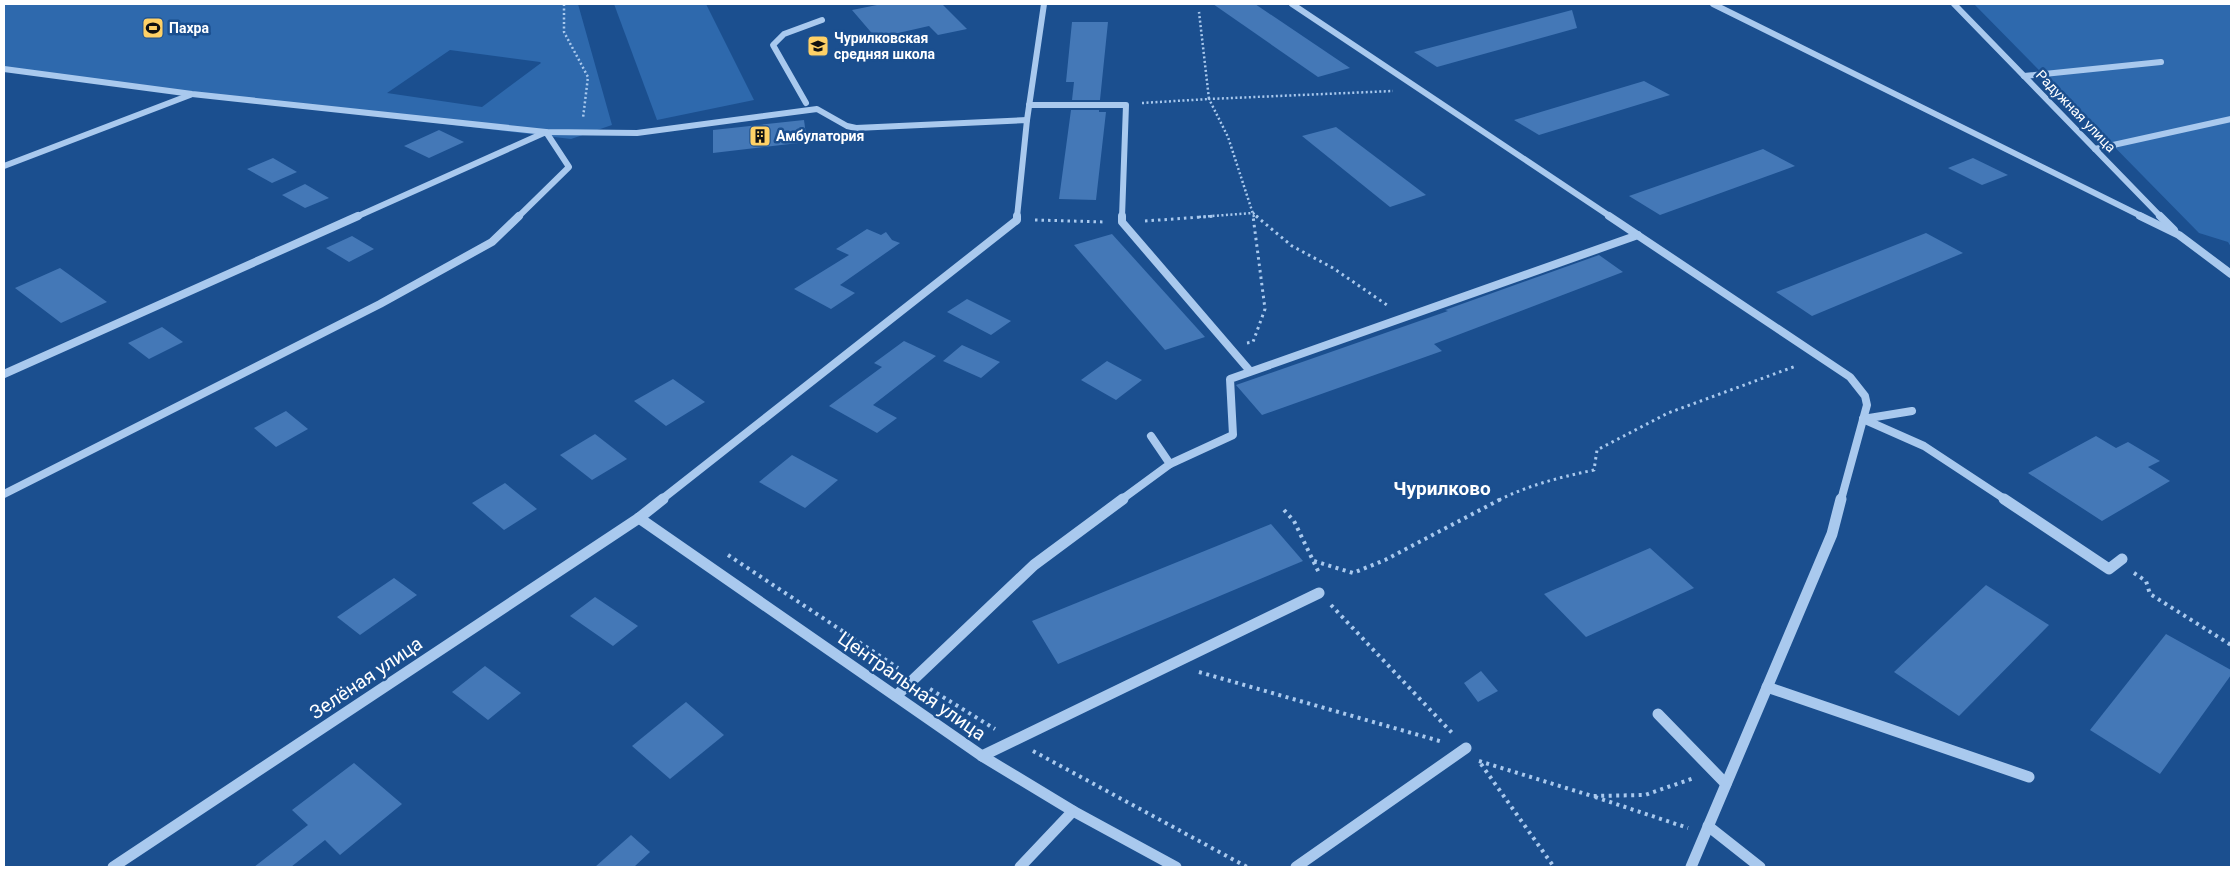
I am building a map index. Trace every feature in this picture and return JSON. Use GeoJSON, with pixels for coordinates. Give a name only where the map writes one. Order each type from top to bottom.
{"type":"FeatureCollection","features":[{"type":"Feature","properties":{"kind":"street"},"geometry":{"type":"LineString","coordinates":[[639,518],[1017,220],[1029,104],[1044,4]]}},
{"type":"Feature","properties":{"kind":"street"},"geometry":{"type":"LineString","coordinates":[[1292,4],[1850,376],[1865,396],[1867,405],[1832,534],[1691,867]]}},
{"type":"Feature","properties":{"kind":"street"},"geometry":{"type":"LineString","coordinates":[[1713,4],[2179,235],[2231,274]]}},
{"type":"Feature","properties":{"kind":"street","name":"Радужная улица"},"geometry":{"type":"LineString","coordinates":[[1954,4],[2179,235]]}},
{"type":"Feature","properties":{"kind":"street"},"geometry":{"type":"LineString","coordinates":[[806,102],[773,45],[784,34],[822,20]]}},
{"type":"Feature","properties":{"kind":"street"},"geometry":{"type":"LineString","coordinates":[[2024,76],[2119,68],[2161,62]]}},
{"type":"Feature","properties":{"kind":"street"},"geometry":{"type":"LineString","coordinates":[[4,69],[192,94],[546,132],[637,133],[817,109],[847,126],[856,128],[1027,120]]}},
{"type":"Feature","properties":{"kind":"street"},"geometry":{"type":"LineString","coordinates":[[4,76],[19,71]]}},
{"type":"Feature","properties":{"kind":"street"},"geometry":{"type":"LineString","coordinates":[[4,166],[192,94]]}},
{"type":"Feature","properties":{"kind":"street"},"geometry":{"type":"LineString","coordinates":[[1029,104],[1126,105],[1122,222],[1250,371]]}},
{"type":"Feature","properties":{"kind":"street"},"geometry":{"type":"LineString","coordinates":[[2095,149],[2231,119]]}},
{"type":"Feature","properties":{"kind":"street"},"geometry":{"type":"LineString","coordinates":[[4,374],[546,132]]}},
{"type":"Feature","properties":{"kind":"street"},"geometry":{"type":"LineString","coordinates":[[4,494],[380,304],[492,242],[569,167],[546,132]]}},
{"type":"Feature","properties":{"kind":"street"},"geometry":{"type":"LineString","coordinates":[[896,696],[1034,565],[1170,464],[1233,435],[1230,379],[1402,316],[1638,235]]}},
{"type":"Feature","properties":{"kind":"street"},"geometry":{"type":"LineString","coordinates":[[1863,419],[1912,411]]}},
{"type":"Feature","properties":{"kind":"street"},"geometry":{"type":"LineString","coordinates":[[1863,419],[1924,446],[2109,569],[2122,559]]}},
{"type":"Feature","properties":{"kind":"street"},"geometry":{"type":"LineString","coordinates":[[1151,436],[1170,464]]}},
{"type":"Feature","properties":{"kind":"street","name":"Центральная улица"},"geometry":{"type":"LineString","coordinates":[[639,518],[982,756],[1073,811],[1176,867]]}},
{"type":"Feature","properties":{"kind":"street","name":"Зелёная улица"},"geometry":{"type":"LineString","coordinates":[[113,867],[639,518]]}},
{"type":"Feature","properties":{"kind":"street"},"geometry":{"type":"LineString","coordinates":[[982,756],[1319,593]]}},
{"type":"Feature","properties":{"kind":"street"},"geometry":{"type":"LineString","coordinates":[[1767,687],[2029,777]]}},
{"type":"Feature","properties":{"kind":"street"},"geometry":{"type":"LineString","coordinates":[[1658,714],[1726,784]]}},
{"type":"Feature","properties":{"kind":"street"},"geometry":{"type":"LineString","coordinates":[[1296,867],[1466,748]]}},
{"type":"Feature","properties":{"kind":"street"},"geometry":{"type":"LineString","coordinates":[[1020,867],[1073,811]]}},
{"type":"Feature","properties":{"kind":"street"},"geometry":{"type":"LineString","coordinates":[[1708,826],[1760,867]]}},
{"type":"Feature","properties":{"kind":"path"},"geometry":{"type":"LineString","coordinates":[[564,4],[564,32],[588,77],[582,127]]}},
{"type":"Feature","properties":{"kind":"path"},"geometry":{"type":"LineString","coordinates":[[1199,12],[1209,99],[1228,137],[1252,213],[1265,309],[1253,342],[1231,347]]}},
{"type":"Feature","properties":{"kind":"path"},"geometry":{"type":"LineString","coordinates":[[1126,105],[1172,100],[1421,90]]}},
{"type":"Feature","properties":{"kind":"path"},"geometry":{"type":"LineString","coordinates":[[1017,220],[1122,222],[1252,213],[1292,246],[1333,268],[1402,316]]}},
{"type":"Feature","properties":{"kind":"path"},"geometry":{"type":"LineString","coordinates":[[1314,561],[1353,573],[1384,560],[1513,493],[1557,478],[1594,470],[1597,450],[1668,413],[1796,366]]}},
{"type":"Feature","properties":{"kind":"path"},"geometry":{"type":"LineString","coordinates":[[1284,510],[1294,521],[1324,582],[1319,593],[1480,763],[1554,867]]}},
{"type":"Feature","properties":{"kind":"path"},"geometry":{"type":"LineString","coordinates":[[720,549],[914,679],[1013,741],[1247,867]]}},
{"type":"Feature","properties":{"kind":"path"},"geometry":{"type":"LineString","coordinates":[[1172,665],[1466,748]]}},
{"type":"Feature","properties":{"kind":"path"},"geometry":{"type":"LineString","coordinates":[[1480,763],[1592,796],[1689,829]]}},
{"type":"Feature","properties":{"kind":"path"},"geometry":{"type":"LineString","coordinates":[[1592,796],[1645,795],[1714,771]]}},
{"type":"Feature","properties":{"kind":"shaded area"},"geometry":{"type":"Polygon","coordinates":[[[4,4],[578,4],[612,125],[571,139],[4,71],[4,4]],[[450,50],[387,93],[482,107],[540,62],[450,50]]]}},
{"type":"Feature","properties":{"kind":"shaded area"},"geometry":{"type":"Polygon","coordinates":[[[614,4],[706,4],[754,100],[657,120],[614,4]]]}},
{"type":"Feature","properties":{"kind":"shaded area"},"geometry":{"type":"Polygon","coordinates":[[[1974,4],[2231,4],[2231,247],[2228,242],[2199,233],[1974,4]]]}},
{"type":"Feature","properties":{"kind":"building"},"geometry":{"type":"Polygon","coordinates":[[[882,4],[942,4],[967,29],[938,35],[929,26],[876,38],[852,10],[882,4]]]}},
{"type":"Feature","properties":{"kind":"building"},"geometry":{"type":"Polygon","coordinates":[[[1213,4],[1255,4],[1350,68],[1318,77],[1213,4]]]}},
{"type":"Feature","properties":{"kind":"building"},"geometry":{"type":"Polygon","coordinates":[[[1572,10],[1577,28],[1437,67],[1414,52],[1572,10]]]}},
{"type":"Feature","properties":{"kind":"building"},"geometry":{"type":"Polygon","coordinates":[[[1072,22],[1108,22],[1100,100],[1072,100],[1074,82],[1066,82],[1072,22]]]}},
{"type":"Feature","properties":{"kind":"building"},"geometry":{"type":"Polygon","coordinates":[[[1644,81],[1670,95],[1539,135],[1514,120],[1644,81]]]}},
{"type":"Feature","properties":{"kind":"building"},"geometry":{"type":"Polygon","coordinates":[[[1071,110],[1099,110],[1099,112],[1106,112],[1096,200],[1059,199],[1071,110]]]}},
{"type":"Feature","properties":{"kind":"building","name":"Амбулатория"},"geometry":{"type":"Polygon","coordinates":[[[804,120],[807,142],[713,153],[713,130],[804,120]]]}},
{"type":"Feature","properties":{"kind":"building"},"geometry":{"type":"Polygon","coordinates":[[[1336,127],[1426,195],[1390,207],[1302,136],[1336,127]]]}},
{"type":"Feature","properties":{"kind":"building"},"geometry":{"type":"Polygon","coordinates":[[[439,130],[464,142],[429,158],[404,146],[439,130]]]}},
{"type":"Feature","properties":{"kind":"building"},"geometry":{"type":"Polygon","coordinates":[[[1763,149],[1795,166],[1660,215],[1629,196],[1763,149]]]}},
{"type":"Feature","properties":{"kind":"building"},"geometry":{"type":"Polygon","coordinates":[[[273,158],[297,172],[272,183],[247,169],[273,158]]]}},
{"type":"Feature","properties":{"kind":"building"},"geometry":{"type":"Polygon","coordinates":[[[1973,158],[2008,175],[1982,185],[1948,168],[1973,158]]]}},
{"type":"Feature","properties":{"kind":"building"},"geometry":{"type":"Polygon","coordinates":[[[305,184],[329,198],[305,208],[282,195],[305,184]]]}},
{"type":"Feature","properties":{"kind":"building"},"geometry":{"type":"Polygon","coordinates":[[[867,229],[881,235],[886,232],[892,240],[900,243],[840,285],[855,293],[831,309],[794,289],[849,255],[836,249],[867,229]]]}},
{"type":"Feature","properties":{"kind":"building"},"geometry":{"type":"Polygon","coordinates":[[[1926,233],[1963,253],[1812,316],[1776,292],[1926,233]]]}},
{"type":"Feature","properties":{"kind":"building"},"geometry":{"type":"Polygon","coordinates":[[[1112,234],[1205,337],[1165,350],[1074,245],[1112,234]]]}},
{"type":"Feature","properties":{"kind":"building"},"geometry":{"type":"Polygon","coordinates":[[[352,236],[374,249],[349,262],[326,248],[352,236]]]}},
{"type":"Feature","properties":{"kind":"building"},"geometry":{"type":"Polygon","coordinates":[[[1599,255],[1623,272],[1434,344],[1442,351],[1262,415],[1236,385],[1448,311],[1445,310],[1599,255]]]}},
{"type":"Feature","properties":{"kind":"building"},"geometry":{"type":"Polygon","coordinates":[[[60,268],[107,302],[61,323],[15,288],[60,268]]]}},
{"type":"Feature","properties":{"kind":"building"},"geometry":{"type":"Polygon","coordinates":[[[967,299],[1011,321],[991,335],[947,312],[967,299]]]}},
{"type":"Feature","properties":{"kind":"building"},"geometry":{"type":"Polygon","coordinates":[[[162,327],[183,342],[149,359],[128,343],[162,327]]]}},
{"type":"Feature","properties":{"kind":"building"},"geometry":{"type":"Polygon","coordinates":[[[904,341],[936,356],[873,405],[897,418],[877,433],[829,406],[882,367],[874,363],[904,341]]]}},
{"type":"Feature","properties":{"kind":"building"},"geometry":{"type":"Polygon","coordinates":[[[962,345],[1000,362],[981,378],[943,361],[962,345]]]}},
{"type":"Feature","properties":{"kind":"building"},"geometry":{"type":"Polygon","coordinates":[[[1107,361],[1142,380],[1116,400],[1081,380],[1107,361]]]}},
{"type":"Feature","properties":{"kind":"building"},"geometry":{"type":"Polygon","coordinates":[[[673,379],[705,402],[666,426],[634,401],[673,379]]]}},
{"type":"Feature","properties":{"kind":"building"},"geometry":{"type":"Polygon","coordinates":[[[286,411],[308,429],[276,447],[254,428],[286,411]]]}},
{"type":"Feature","properties":{"kind":"building"},"geometry":{"type":"Polygon","coordinates":[[[595,434],[627,459],[592,480],[560,455],[595,434]]]}},
{"type":"Feature","properties":{"kind":"building"},"geometry":{"type":"Polygon","coordinates":[[[2096,436],[2116,448],[2128,442],[2160,461],[2148,467],[2170,481],[2102,521],[2028,473],[2096,436]]]}},
{"type":"Feature","properties":{"kind":"building"},"geometry":{"type":"Polygon","coordinates":[[[792,455],[838,480],[805,508],[759,482],[792,455]]]}},
{"type":"Feature","properties":{"kind":"building"},"geometry":{"type":"Polygon","coordinates":[[[505,483],[537,509],[504,530],[472,503],[505,483]]]}},
{"type":"Feature","properties":{"kind":"building"},"geometry":{"type":"Polygon","coordinates":[[[1271,524],[1303,561],[1058,664],[1032,621],[1271,524]]]}},
{"type":"Feature","properties":{"kind":"building"},"geometry":{"type":"Polygon","coordinates":[[[1650,548],[1694,588],[1586,637],[1544,594],[1650,548]]]}},
{"type":"Feature","properties":{"kind":"building"},"geometry":{"type":"Polygon","coordinates":[[[394,578],[417,595],[360,635],[337,617],[394,578]]]}},
{"type":"Feature","properties":{"kind":"building"},"geometry":{"type":"Polygon","coordinates":[[[1986,585],[2049,625],[1959,716],[1894,672],[1986,585]]]}},
{"type":"Feature","properties":{"kind":"building"},"geometry":{"type":"Polygon","coordinates":[[[595,597],[638,626],[613,646],[570,616],[595,597]]]}},
{"type":"Feature","properties":{"kind":"building"},"geometry":{"type":"Polygon","coordinates":[[[2166,634],[2231,670],[2231,675],[2160,774],[2090,730],[2166,634]]]}},
{"type":"Feature","properties":{"kind":"building"},"geometry":{"type":"Polygon","coordinates":[[[485,666],[521,693],[488,720],[452,692],[485,666]]]}},
{"type":"Feature","properties":{"kind":"building"},"geometry":{"type":"Polygon","coordinates":[[[1481,671],[1498,691],[1478,702],[1464,683],[1481,671]]]}},
{"type":"Feature","properties":{"kind":"building"},"geometry":{"type":"Polygon","coordinates":[[[686,702],[724,735],[670,779],[632,746],[686,702]]]}},
{"type":"Feature","properties":{"kind":"building"},"geometry":{"type":"Polygon","coordinates":[[[354,763],[402,804],[340,855],[325,840],[291,867],[254,867],[308,825],[292,810],[354,763]]]}},
{"type":"Feature","properties":{"kind":"building"},"geometry":{"type":"Polygon","coordinates":[[[631,835],[650,852],[634,867],[595,867],[631,835]]]}},
{"type":"Feature","properties":{"kind":"place","name":"Пахра"},"geometry":{"type":"Point","coordinates":[153,28]}},
{"type":"Feature","properties":{"kind":"place","name":"Чурилковская средняя школа"},"geometry":{"type":"Point","coordinates":[818,46]}},
{"type":"Feature","properties":{"kind":"place","name":"Амбулатория"},"geometry":{"type":"Point","coordinates":[760,136]}},
{"type":"Feature","properties":{"kind":"district","name":"Чурилково"},"geometry":{"type":"Point","coordinates":[1442,488]}}]}
